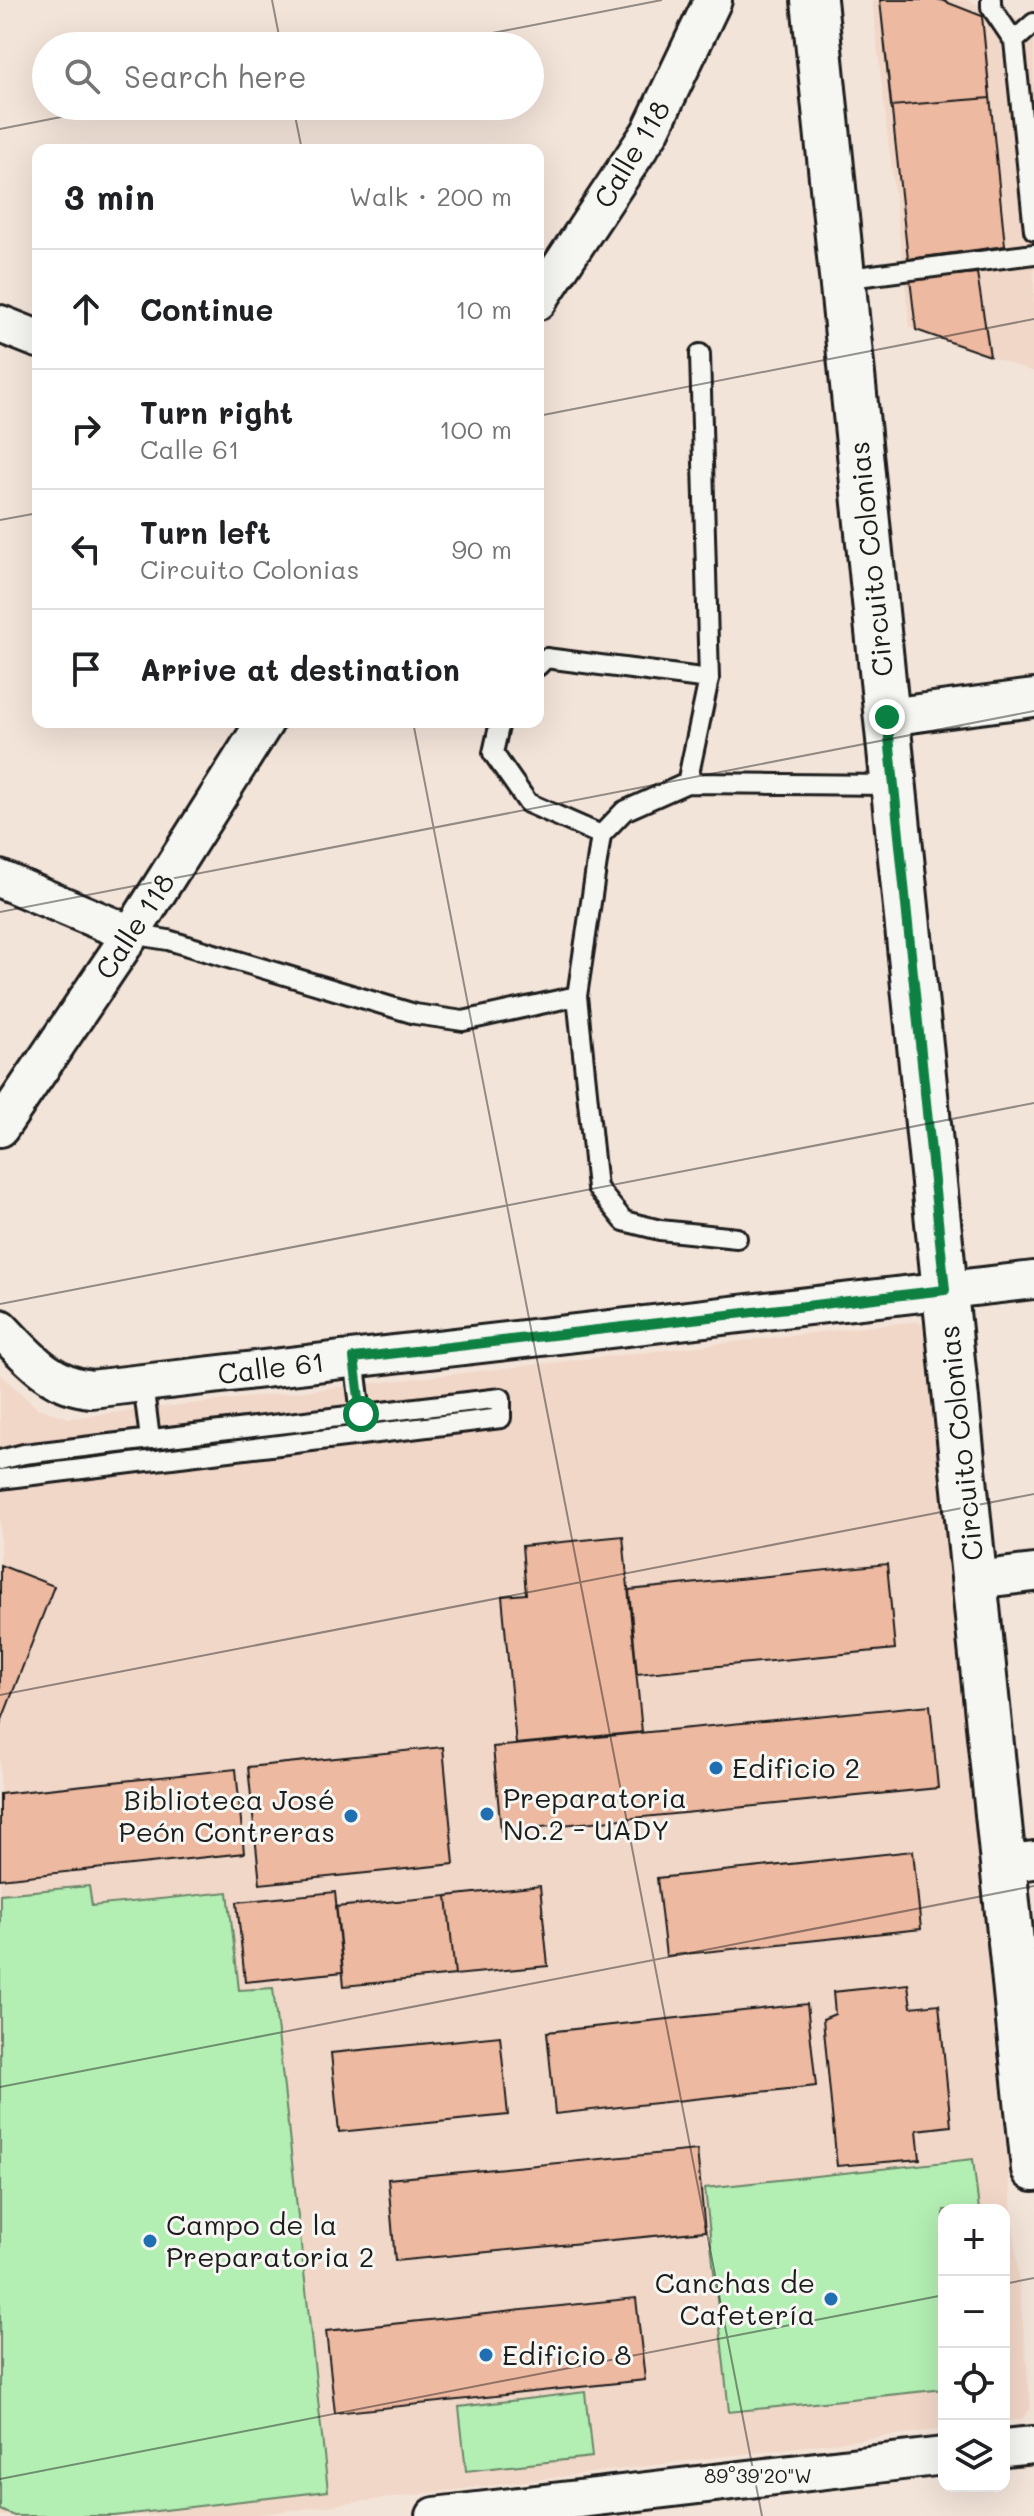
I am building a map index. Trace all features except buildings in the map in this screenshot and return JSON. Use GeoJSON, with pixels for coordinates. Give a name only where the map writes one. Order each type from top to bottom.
{"type":"FeatureCollection","features":[{"type":"Feature","properties":{"kind":"street","name":"Calle 118"},"geometry":{"type":"LineString","coordinates":[[544,292],[650,132],[713,0]]}},
{"type":"Feature","properties":{"kind":"street","name":"Circuito Colonias"},"geometry":{"type":"LineString","coordinates":[[814,0],[975,1580],[1019,1862],[1034,2158]]}},
{"type":"Feature","properties":{"kind":"street"},"geometry":{"type":"LineString","coordinates":[[0,324],[32,337]]}},
{"type":"Feature","properties":{"kind":"street"},"geometry":{"type":"LineString","coordinates":[[887,717],[1034,698]]}},
{"type":"Feature","properties":{"kind":"street","name":"Calle 118"},"geometry":{"type":"LineString","coordinates":[[0,1128],[131,934],[261,728]]}},
{"type":"Feature","properties":{"kind":"street"},"geometry":{"type":"LineString","coordinates":[[0,879],[131,934]]}},
{"type":"Feature","properties":{"kind":"street","name":"Calle 61"},"geometry":{"type":"LineString","coordinates":[[0,1328],[43,1372],[68,1387],[91,1389],[1034,1280]]}},
{"type":"Feature","properties":{"kind":"street"},"geometry":{"type":"LineString","coordinates":[[975,1580],[1034,1573]]}},
{"type":"Feature","properties":{"kind":"street"},"geometry":{"type":"LineString","coordinates":[[1010,2447],[1034,2445]]}},
{"type":"Feature","properties":{"kind":"street"},"geometry":{"type":"LineString","coordinates":[[435,2516],[605,2507],[938,2457]]}},
{"type":"Feature","properties":{"kind":"lane"},"geometry":{"type":"LineString","coordinates":[[991,0],[991,7],[1014,41],[1034,230]]}},
{"type":"Feature","properties":{"kind":"lane"},"geometry":{"type":"LineString","coordinates":[[1014,41],[1034,23]]}},
{"type":"Feature","properties":{"kind":"lane"},"geometry":{"type":"LineString","coordinates":[[842,279],[1034,254]]}},
{"type":"Feature","properties":{"kind":"lane"},"geometry":{"type":"LineString","coordinates":[[687,783],[709,679],[700,354]]}},
{"type":"Feature","properties":{"kind":"lane"},"geometry":{"type":"LineString","coordinates":[[544,660],[709,679]]}},
{"type":"Feature","properties":{"kind":"lane"},"geometry":{"type":"LineString","coordinates":[[499,728],[493,753],[528,803],[601,835]]}},
{"type":"Feature","properties":{"kind":"lane"},"geometry":{"type":"LineString","coordinates":[[737,1238],[660,1230],[624,1221],[597,1188],[577,996],[601,835],[624,811],[687,783],[894,785]]}},
{"type":"Feature","properties":{"kind":"lane"},"geometry":{"type":"LineString","coordinates":[[131,934],[168,940],[415,1014],[463,1021],[577,996]]}},
{"type":"Feature","properties":{"kind":"lane"},"geometry":{"type":"LineString","coordinates":[[354,1358],[361,1414]]}},
{"type":"Feature","properties":{"kind":"lane"},"geometry":{"type":"LineString","coordinates":[[143,1383],[150,1439]]}},
{"type":"Feature","properties":{"kind":"lane"},"geometry":{"type":"LineString","coordinates":[[0,1460],[150,1439],[501,1398],[501,1418],[0,1479]]}},
{"type":"Feature","properties":{"kind":"shaded area"},"geometry":{"type":"Polygon","coordinates":[[[872,0],[966,0],[1034,26],[1034,372],[910,328],[872,0]]]}},
{"type":"Feature","properties":{"kind":"shaded area","name":"Preparatoria No.2 - UADY"},"geometry":{"type":"Polygon","coordinates":[[[917,1321],[926,1326],[1031,2408],[1022,2419],[1010,2421],[1010,2204],[938,2204],[938,2430],[245,2516],[0,2516],[0,1374],[37,1408],[69,1418],[917,1321]]]}},
{"type":"Feature","properties":{"kind":"green space","name":"Campo de la Preparatoria 2"},"geometry":{"type":"Polygon","coordinates":[[[89,1886],[92,1906],[228,1892],[239,1990],[273,1988],[328,2491],[114,2516],[14,2516],[0,2510],[0,1894],[89,1886]]]}},
{"type":"Feature","properties":{"kind":"green space","name":"Canchas de Cafetería"},"geometry":{"type":"Polygon","coordinates":[[[973,2159],[978,2204],[938,2204],[938,2390],[729,2412],[705,2188],[973,2159]]]}},
{"type":"Feature","properties":{"kind":"green space"},"geometry":{"type":"Polygon","coordinates":[[[585,2392],[592,2457],[466,2471],[459,2407],[585,2392]]]}},
{"type":"Feature","properties":{"kind":"place","name":"Edificio 2"},"geometry":{"type":"Point","coordinates":[716,1768]}},
{"type":"Feature","properties":{"kind":"place","name":"Preparatoria No.2 - UADY"},"geometry":{"type":"Point","coordinates":[487,1814]}},
{"type":"Feature","properties":{"kind":"place","name":"Biblioteca José Peón Contreras"},"geometry":{"type":"Point","coordinates":[351,1816]}},
{"type":"Feature","properties":{"kind":"place","name":"Campo de la Preparatoria 2"},"geometry":{"type":"Point","coordinates":[150,2241]}},
{"type":"Feature","properties":{"kind":"place","name":"Canchas de Cafetería"},"geometry":{"type":"Point","coordinates":[831,2299]}},
{"type":"Feature","properties":{"kind":"place","name":"Edificio 8"},"geometry":{"type":"Point","coordinates":[486,2355]}},
{"type":"Feature","properties":{"kind":"route"},"geometry":{"type":"LineString","coordinates":[[361,1414],[354,1358],[945,1290],[887,717]]}}]}
